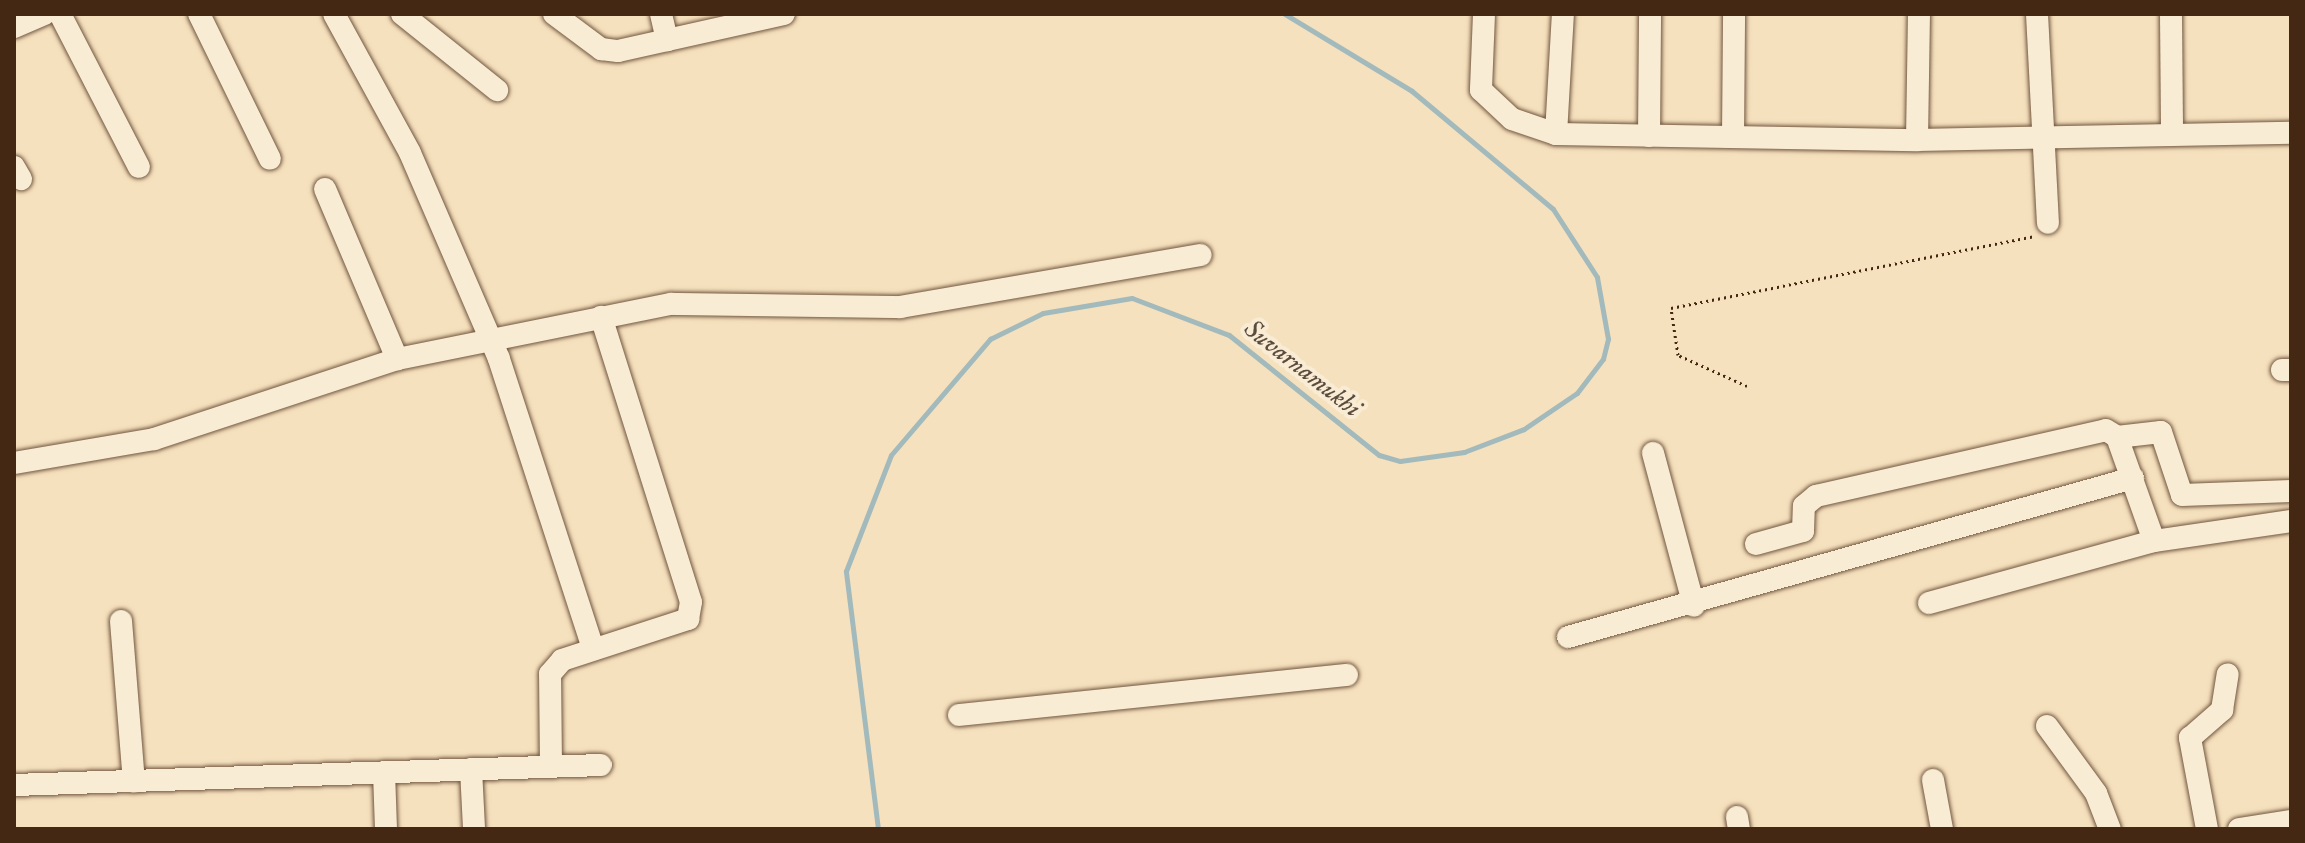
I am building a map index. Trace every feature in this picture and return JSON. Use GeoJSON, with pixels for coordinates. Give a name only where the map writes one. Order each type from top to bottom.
{"type":"FeatureCollection","features":[{"type":"Feature","properties":{"kind":"street"},"geometry":{"type":"LineString","coordinates":[[14,27],[45,14]]}},
{"type":"Feature","properties":{"kind":"street"},"geometry":{"type":"LineString","coordinates":[[60,14],[139,167]]}},
{"type":"Feature","properties":{"kind":"street"},"geometry":{"type":"LineString","coordinates":[[199,14],[270,159]]}},
{"type":"Feature","properties":{"kind":"street"},"geometry":{"type":"LineString","coordinates":[[334,14],[410,153],[491,341],[593,649]]}},
{"type":"Feature","properties":{"kind":"street"},"geometry":{"type":"LineString","coordinates":[[402,14],[497,90]]}},
{"type":"Feature","properties":{"kind":"street"},"geometry":{"type":"LineString","coordinates":[[554,14],[601,49],[667,40],[776,15]]}},
{"type":"Feature","properties":{"kind":"street"},"geometry":{"type":"LineString","coordinates":[[661,14],[667,40]]}},
{"type":"Feature","properties":{"kind":"street"},"geometry":{"type":"LineString","coordinates":[[1484,14],[1481,90],[1512,119],[1556,134],[1917,140],[2040,134],[2291,133]]}},
{"type":"Feature","properties":{"kind":"street"},"geometry":{"type":"LineString","coordinates":[[1556,134],[1563,14]]}},
{"type":"Feature","properties":{"kind":"street"},"geometry":{"type":"LineString","coordinates":[[1649,136],[1650,14]]}},
{"type":"Feature","properties":{"kind":"street"},"geometry":{"type":"LineString","coordinates":[[1733,137],[1734,14]]}},
{"type":"Feature","properties":{"kind":"street"},"geometry":{"type":"LineString","coordinates":[[1917,140],[1919,14]]}},
{"type":"Feature","properties":{"kind":"street"},"geometry":{"type":"LineString","coordinates":[[2037,14],[2040,134],[2048,223]]}},
{"type":"Feature","properties":{"kind":"street"},"geometry":{"type":"LineString","coordinates":[[2171,14],[2172,134]]}},
{"type":"Feature","properties":{"kind":"street"},"geometry":{"type":"LineString","coordinates":[[325,189],[397,359]]}},
{"type":"Feature","properties":{"kind":"street"},"geometry":{"type":"LineString","coordinates":[[14,463],[154,439],[397,359],[671,304],[900,307],[1201,255]]}},
{"type":"Feature","properties":{"kind":"street"},"geometry":{"type":"LineString","coordinates":[[551,766],[550,674],[562,660],[688,619],[691,602],[601,317]]}},
{"type":"Feature","properties":{"kind":"street"},"geometry":{"type":"LineString","coordinates":[[1756,544],[1803,531],[1804,506],[1816,496],[2097,430],[2117,437],[2161,432],[2182,495],[2291,491]]}},
{"type":"Feature","properties":{"kind":"street"},"geometry":{"type":"LineString","coordinates":[[2117,437],[2154,541]]}},
{"type":"Feature","properties":{"kind":"street"},"geometry":{"type":"LineString","coordinates":[[1653,453],[1694,606]]}},
{"type":"Feature","properties":{"kind":"street"},"geometry":{"type":"LineString","coordinates":[[1568,637],[1694,606],[2133,478]]}},
{"type":"Feature","properties":{"kind":"street"},"geometry":{"type":"LineString","coordinates":[[1929,603],[2154,541],[2291,521]]}},
{"type":"Feature","properties":{"kind":"street"},"geometry":{"type":"LineString","coordinates":[[121,621],[134,781]]}},
{"type":"Feature","properties":{"kind":"street"},"geometry":{"type":"LineString","coordinates":[[2207,829],[2190,738],[2222,710],[2228,674]]}},
{"type":"Feature","properties":{"kind":"street"},"geometry":{"type":"LineString","coordinates":[[959,715],[1347,675]]}},
{"type":"Feature","properties":{"kind":"street"},"geometry":{"type":"LineString","coordinates":[[2047,726],[2096,793],[2110,829]]}},
{"type":"Feature","properties":{"kind":"street"},"geometry":{"type":"LineString","coordinates":[[14,785],[601,765]]}},
{"type":"Feature","properties":{"kind":"street"},"geometry":{"type":"LineString","coordinates":[[471,769],[474,829]]}},
{"type":"Feature","properties":{"kind":"street"},"geometry":{"type":"LineString","coordinates":[[384,772],[386,829]]}},
{"type":"Feature","properties":{"kind":"street"},"geometry":{"type":"LineString","coordinates":[[1933,780],[1942,829]]}},
{"type":"Feature","properties":{"kind":"street"},"geometry":{"type":"LineString","coordinates":[[2242,829],[2291,821]]}},
{"type":"Feature","properties":{"kind":"path"},"geometry":{"type":"LineString","coordinates":[[1747,386],[1678,355],[1671,308],[1714,294],[2007,243],[2037,235],[2048,223]]}},
{"type":"Feature","properties":{"kind":"waterway","name":"Suvarnamukhi"},"geometry":{"type":"LineString","coordinates":[[878,829],[846,571],[891,455],[990,339],[1043,313],[1132,298],[1229,335],[1379,455],[1400,461],[1464,452],[1524,429],[1577,393],[1603,359],[1608,339],[1597,277],[1553,209],[1412,91],[1285,14]]}}]}
